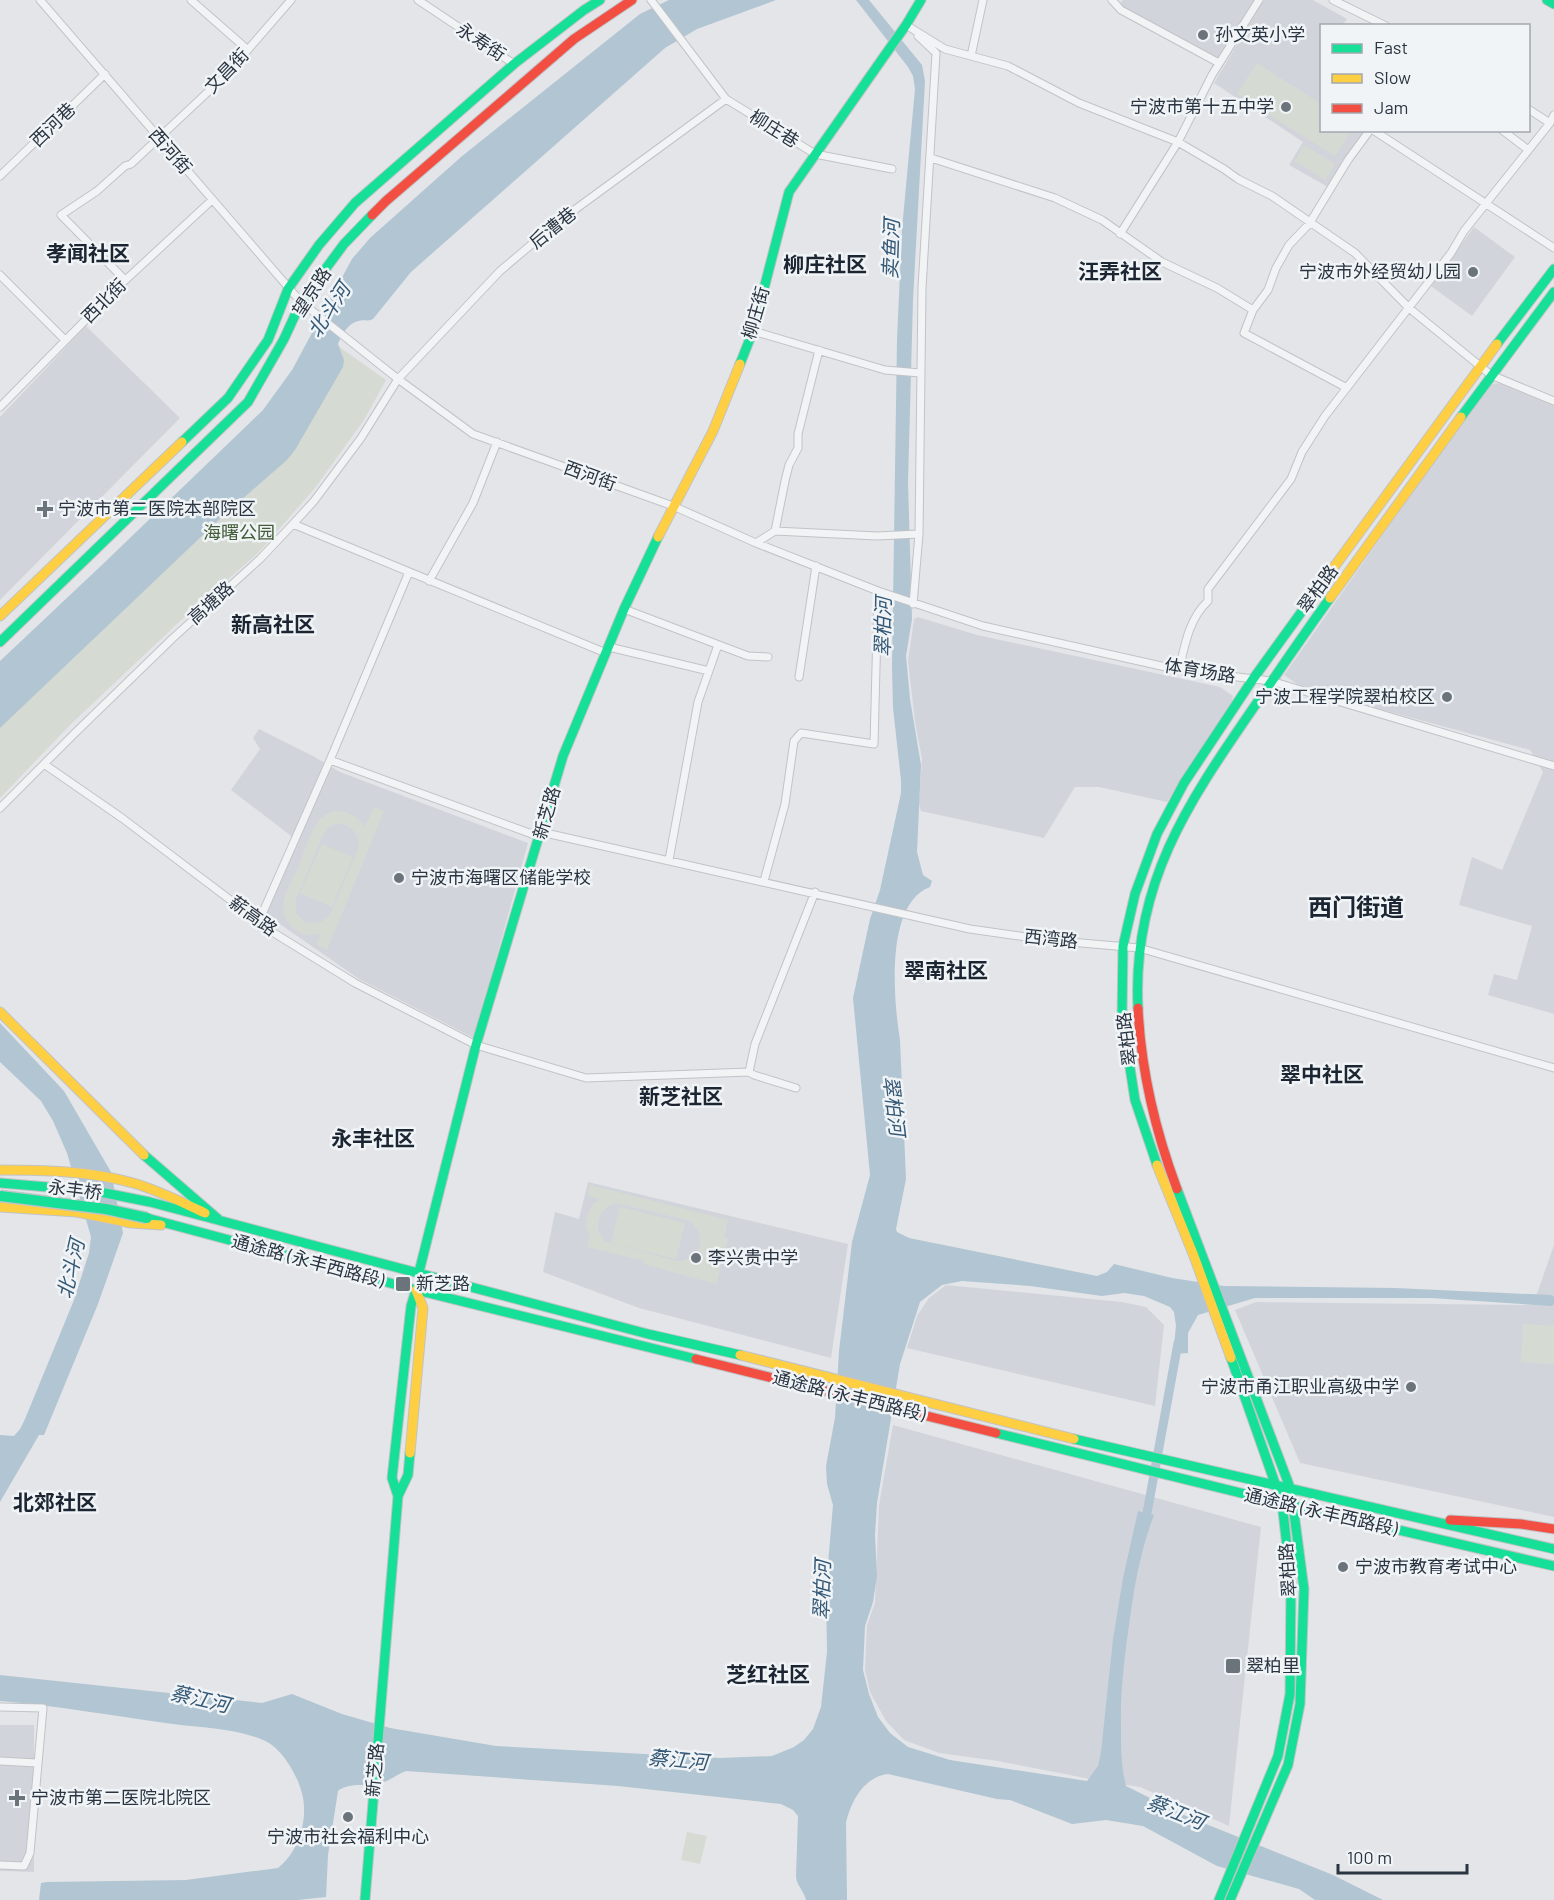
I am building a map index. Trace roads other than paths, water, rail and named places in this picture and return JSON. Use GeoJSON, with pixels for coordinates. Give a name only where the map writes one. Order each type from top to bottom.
{"type":"FeatureCollection","features":[{"type":"Feature","properties":{"kind":"main road","name":"望京路"},"geometry":{"type":"LineString","coordinates":[[0,616],[228,398],[267,340],[288,289],[319,245],[355,203],[514,64],[600,0]]}},
{"type":"Feature","properties":{"kind":"main road","name":"望京路"},"geometry":{"type":"LineString","coordinates":[[0,642],[248,402],[284,339],[301,302],[344,244],[386,201],[574,39],[632,0]]}},
{"type":"Feature","properties":{"kind":"main road","name":"柳庄街"},"geometry":{"type":"LineString","coordinates":[[673,506],[712,431],[753,331],[789,192],[906,25],[921,0]]}},
{"type":"Feature","properties":{"kind":"main road"},"geometry":{"type":"LineString","coordinates":[[1547,0],[1554,4]]}},
{"type":"Feature","properties":{"kind":"main road","name":"翠柏路"},"geometry":{"type":"LineString","coordinates":[[1198,1256],[1155,1160],[1135,1100],[1122,1016],[1123,946],[1135,894],[1156,834],[1184,783],[1253,679],[1480,366],[1554,269]]}},
{"type":"Feature","properties":{"kind":"main road","name":"翠柏路"},"geometry":{"type":"LineString","coordinates":[[1230,1900],[1234,1878],[1253,1831],[1278,1756],[1290,1694],[1291,1582],[1282,1503],[1161,1146],[1148,1100],[1138,1022],[1139,948],[1147,906],[1160,864],[1181,817],[1212,767],[1300,638],[1554,292]]}},
{"type":"Feature","properties":{"kind":"main road","name":"新芝路"},"geometry":{"type":"LineString","coordinates":[[419,1272],[476,1045],[563,756],[624,609],[673,506]]}},
{"type":"Feature","properties":{"kind":"main road"},"geometry":{"type":"LineString","coordinates":[[0,1012],[144,1155],[218,1219]]}},
{"type":"Feature","properties":{"kind":"main road"},"geometry":{"type":"LineString","coordinates":[[0,1170],[64,1171],[131,1182],[156,1190],[218,1219]]}},
{"type":"Feature","properties":{"kind":"main road","name":"永丰桥"},"geometry":{"type":"LineString","coordinates":[[0,1183],[95,1191],[150,1202]]}},
{"type":"Feature","properties":{"kind":"main road","name":"永丰桥"},"geometry":{"type":"LineString","coordinates":[[0,1196],[106,1209],[147,1218]]}},
{"type":"Feature","properties":{"kind":"main road","name":"通途路 (永丰西路段)"},"geometry":{"type":"LineString","coordinates":[[150,1202],[648,1334],[808,1371],[1139,1455],[1554,1549]]}},
{"type":"Feature","properties":{"kind":"main road"},"geometry":{"type":"LineString","coordinates":[[0,1207],[77,1212],[131,1222],[176,1226]]}},
{"type":"Feature","properties":{"kind":"main road","name":"通途路 (永丰西路段)"},"geometry":{"type":"LineString","coordinates":[[147,1218],[416,1290],[1294,1506],[1552,1567]]}},
{"type":"Feature","properties":{"kind":"main road","name":"新芝路"},"geometry":{"type":"LineString","coordinates":[[398,1496],[392,1478],[411,1306],[416,1290]]}},
{"type":"Feature","properties":{"kind":"main road","name":"新芝路"},"geometry":{"type":"LineString","coordinates":[[365,1900],[398,1496],[408,1475],[423,1308],[416,1290]]}},
{"type":"Feature","properties":{"kind":"main road","name":"翠柏路"},"geometry":{"type":"LineString","coordinates":[[1222,1321],[1291,1490],[1304,1607],[1300,1704],[1288,1765],[1253,1831]]}},
{"type":"Feature","properties":{"kind":"main road"},"geometry":{"type":"LineString","coordinates":[[1419,1519],[1521,1524],[1554,1529]]}},
{"type":"Feature","properties":{"kind":"main road","name":"翠柏路"},"geometry":{"type":"LineString","coordinates":[[1219,1900],[1234,1878]]}},
{"type":"Feature","properties":{"kind":"street","name":"西河街"},"geometry":{"type":"LineString","coordinates":[[40,0],[288,289],[301,302],[398,379],[473,434],[673,506],[756,543],[878,591]]}},
{"type":"Feature","properties":{"kind":"street"},"geometry":{"type":"LineString","coordinates":[[191,0],[248,50]]}},
{"type":"Feature","properties":{"kind":"street","name":"文昌街"},"geometry":{"type":"LineString","coordinates":[[125,280],[61,215],[98,191],[125,166],[131,164],[226,75],[291,0]]}},
{"type":"Feature","properties":{"kind":"street","name":"永寿街"},"geometry":{"type":"LineString","coordinates":[[418,0],[514,64]]}},
{"type":"Feature","properties":{"kind":"street","name":"柳庄巷"},"geometry":{"type":"LineString","coordinates":[[651,0],[726,99],[815,154],[892,169]]}},
{"type":"Feature","properties":{"kind":"street"},"geometry":{"type":"LineString","coordinates":[[971,56],[983,0]]}},
{"type":"Feature","properties":{"kind":"street"},"geometry":{"type":"LineString","coordinates":[[1112,0],[1121,10],[1220,63]]}},
{"type":"Feature","properties":{"kind":"street"},"geometry":{"type":"LineString","coordinates":[[1120,234],[1178,142],[1220,63],[1259,0]]}},
{"type":"Feature","properties":{"kind":"street"},"geometry":{"type":"LineString","coordinates":[[1333,0],[1382,24]]}},
{"type":"Feature","properties":{"kind":"street"},"geometry":{"type":"LineString","coordinates":[[906,25],[945,49],[1008,66],[1079,103],[1178,142],[1238,179],[1272,196],[1309,224],[1355,253],[1409,308],[1491,375],[1554,401]]}},
{"type":"Feature","properties":{"kind":"street"},"geometry":{"type":"LineString","coordinates":[[906,25],[936,53],[918,373],[919,534],[913,604]]}},
{"type":"Feature","properties":{"kind":"street","name":"西河巷"},"geometry":{"type":"LineString","coordinates":[[0,176],[105,74]]}},
{"type":"Feature","properties":{"kind":"street","name":"后漕巷"},"geometry":{"type":"LineString","coordinates":[[398,379],[508,264],[558,222],[726,99]]}},
{"type":"Feature","properties":{"kind":"street"},"geometry":{"type":"LineString","coordinates":[[1530,110],[1550,123]]}},
{"type":"Feature","properties":{"kind":"street"},"geometry":{"type":"LineString","coordinates":[[1179,670],[1189,630],[1198,610],[1208,601],[1208,589],[1291,480],[1302,452],[1325,416],[1554,115]]}},
{"type":"Feature","properties":{"kind":"street"},"geometry":{"type":"LineString","coordinates":[[1347,388],[1244,333],[1253,310],[1268,290],[1276,268],[1289,245],[1309,224],[1347,160],[1370,132]]}},
{"type":"Feature","properties":{"kind":"street"},"geometry":{"type":"LineString","coordinates":[[1375,132],[1554,248]]}},
{"type":"Feature","properties":{"kind":"street"},"geometry":{"type":"LineString","coordinates":[[1505,132],[1527,149]]}},
{"type":"Feature","properties":{"kind":"street"},"geometry":{"type":"LineString","coordinates":[[931,158],[1055,198],[1102,220],[1162,262],[1217,288],[1253,310]]}},
{"type":"Feature","properties":{"kind":"street","name":"西北街"},"geometry":{"type":"LineString","coordinates":[[0,407],[125,280],[212,200]]}},
{"type":"Feature","properties":{"kind":"street"},"geometry":{"type":"LineString","coordinates":[[0,275],[65,340]]}},
{"type":"Feature","properties":{"kind":"street"},"geometry":{"type":"LineString","coordinates":[[753,331],[885,370],[918,373]]}},
{"type":"Feature","properties":{"kind":"street"},"geometry":{"type":"LineString","coordinates":[[775,531],[784,481],[798,448],[798,434],[819,350]]}},
{"type":"Feature","properties":{"kind":"street","name":"高塘路"},"geometry":{"type":"LineString","coordinates":[[0,808],[173,638],[260,560],[314,501],[361,438],[398,379]]}},
{"type":"Feature","properties":{"kind":"street"},"geometry":{"type":"LineString","coordinates":[[429,581],[473,503],[497,442]]}},
{"type":"Feature","properties":{"kind":"street"},"geometry":{"type":"LineString","coordinates":[[293,524],[429,581],[608,650],[709,671]]}},
{"type":"Feature","properties":{"kind":"street"},"geometry":{"type":"LineString","coordinates":[[756,543],[775,531],[877,536],[919,534]]}},
{"type":"Feature","properties":{"kind":"street"},"geometry":{"type":"LineString","coordinates":[[799,677],[816,566]]}},
{"type":"Feature","properties":{"kind":"street"},"geometry":{"type":"LineString","coordinates":[[258,921],[330,760],[409,572]]}},
{"type":"Feature","properties":{"kind":"street"},"geometry":{"type":"LineString","coordinates":[[764,881],[786,804],[794,741],[801,733],[874,744],[878,591]]}},
{"type":"Feature","properties":{"kind":"street","name":"体育场路"},"geometry":{"type":"LineString","coordinates":[[878,591],[983,626],[1179,670],[1271,681],[1554,766]]}},
{"type":"Feature","properties":{"kind":"street"},"geometry":{"type":"LineString","coordinates":[[624,609],[748,656],[768,657]]}},
{"type":"Feature","properties":{"kind":"street"},"geometry":{"type":"LineString","coordinates":[[669,860],[698,702],[718,645]]}},
{"type":"Feature","properties":{"kind":"street","name":"西湾路"},"geometry":{"type":"LineString","coordinates":[[330,760],[540,834],[814,892],[908,916],[1012,935],[1139,948],[1554,1068]]}},
{"type":"Feature","properties":{"kind":"street","name":"薪高路"},"geometry":{"type":"LineString","coordinates":[[44,764],[122,818],[258,921],[355,983],[476,1045],[586,1078],[748,1072]]}},
{"type":"Feature","properties":{"kind":"street"},"geometry":{"type":"LineString","coordinates":[[796,1088],[748,1072],[755,1044],[814,892]]}},
{"type":"Feature","properties":{"kind":"street"},"geometry":{"type":"LineString","coordinates":[[0,1707],[43,1708],[30,1853],[24,1866],[0,1865]]}},
{"type":"Feature","properties":{"kind":"street"},"geometry":{"type":"LineString","coordinates":[[0,1761],[37,1763]]}},
{"type":"Feature","properties":{"kind":"water","name":"北斗河"},"geometry":{"type":"Polygon","coordinates":[[[669,0],[776,0],[697,29],[665,48],[411,272],[373,319],[354,322],[348,327],[338,344],[344,360],[343,367],[287,460],[225,514],[0,728],[0,661],[263,410],[292,370],[352,259],[370,238],[461,157],[640,14],[669,0]]]}},
{"type":"Feature","properties":{"kind":"water"},"geometry":{"type":"Polygon","coordinates":[[[856,0],[869,0],[922,65],[925,81],[913,300],[908,482],[912,619],[906,656],[910,699],[921,765],[917,852],[923,875],[932,881],[930,887],[915,897],[905,913],[896,956],[896,1003],[900,1040],[906,1179],[897,1232],[909,1238],[1097,1276],[1107,1272],[1114,1264],[1172,1278],[1224,1286],[1395,1288],[1551,1295],[1554,1297],[1552,1306],[1431,1298],[1255,1298],[1198,1315],[1188,1333],[1188,1353],[1173,1354],[1176,1326],[1174,1312],[1170,1307],[1144,1296],[1124,1293],[1102,1296],[1030,1286],[962,1281],[942,1285],[920,1302],[900,1364],[877,1503],[875,1535],[877,1576],[873,1602],[865,1626],[863,1670],[869,1694],[878,1717],[890,1733],[908,1747],[950,1760],[1087,1781],[1098,1766],[1101,1752],[1113,1639],[1123,1578],[1138,1511],[1154,1515],[1145,1540],[1136,1579],[1123,1672],[1121,1742],[1126,1786],[1186,1816],[1333,1875],[1383,1900],[1315,1900],[1299,1889],[1217,1866],[1143,1826],[1106,1820],[1072,1824],[1010,1800],[888,1774],[865,1785],[848,1815],[846,1823],[847,1900],[806,1900],[796,1877],[798,1816],[793,1810],[781,1804],[618,1786],[406,1771],[378,1784],[348,1786],[338,1791],[328,1855],[326,1897],[298,1900],[39,1900],[41,1883],[47,1882],[186,1880],[278,1868],[290,1856],[301,1832],[304,1815],[303,1798],[297,1778],[285,1759],[271,1744],[263,1740],[218,1729],[0,1701],[0,1675],[262,1703],[292,1694],[342,1714],[390,1728],[496,1746],[720,1758],[772,1756],[794,1747],[813,1729],[821,1707],[827,1652],[826,1587],[833,1505],[827,1484],[826,1466],[835,1418],[839,1351],[852,1242],[870,1175],[853,998],[901,793],[893,708],[892,667],[897,340],[902,229],[915,89],[913,76],[908,67],[856,0]]]}},
{"type":"Feature","properties":{"kind":"water"},"geometry":{"type":"Polygon","coordinates":[[[0,1023],[64,1091],[111,1172],[123,1233],[98,1304],[44,1435],[39,1435],[0,1502],[0,1435],[14,1436],[25,1419],[74,1300],[89,1253],[91,1237],[67,1153],[53,1121],[41,1101],[0,1062],[0,1023]]]}},
{"type":"Feature","properties":{"kind":"waterway"},"geometry":{"type":"LineString","coordinates":[[1145,1524],[1178,1343]]}},
{"type":"Feature","properties":{"kind":"place","name":"孙文英小学"},"geometry":{"type":"Point","coordinates":[1203,35]}},
{"type":"Feature","properties":{"kind":"place","name":"宁波市第十五中学"},"geometry":{"type":"Point","coordinates":[1286,107]}},
{"type":"Feature","properties":{"kind":"place","name":"宁波市外经贸幼儿园"},"geometry":{"type":"Point","coordinates":[1473,272]}},
{"type":"Feature","properties":{"kind":"place","name":"宁波市第二医院本部院区"},"geometry":{"type":"Point","coordinates":[45,509]}},
{"type":"Feature","properties":{"kind":"place","name":"宁波工程学院翠柏校区"},"geometry":{"type":"Point","coordinates":[1447,697]}},
{"type":"Feature","properties":{"kind":"place","name":"宁波市海曙区储能学校"},"geometry":{"type":"Point","coordinates":[399,878]}},
{"type":"Feature","properties":{"kind":"place","name":"李兴贵中学"},"geometry":{"type":"Point","coordinates":[696,1258]}},
{"type":"Feature","properties":{"kind":"place","name":"新芝路"},"geometry":{"type":"Point","coordinates":[403,1284]}},
{"type":"Feature","properties":{"kind":"place","name":"宁波市甬江职业高级中学"},"geometry":{"type":"Point","coordinates":[1411,1387]}},
{"type":"Feature","properties":{"kind":"place","name":"宁波市教育考试中心"},"geometry":{"type":"Point","coordinates":[1343,1567]}},
{"type":"Feature","properties":{"kind":"place","name":"翠柏里"},"geometry":{"type":"Point","coordinates":[1233,1666]}},
{"type":"Feature","properties":{"kind":"place","name":"宁波市第二医院北院区"},"geometry":{"type":"Point","coordinates":[17,1798]}},
{"type":"Feature","properties":{"kind":"place","name":"宁波市社会福利中心"},"geometry":{"type":"Point","coordinates":[348,1817]}},
{"type":"Feature","properties":{"kind":"district","name":"孝闻社区"},"geometry":{"type":"Point","coordinates":[88,254]}},
{"type":"Feature","properties":{"kind":"district","name":"柳庄社区"},"geometry":{"type":"Point","coordinates":[825,265]}},
{"type":"Feature","properties":{"kind":"district","name":"汪弄社区"},"geometry":{"type":"Point","coordinates":[1120,272]}},
{"type":"Feature","properties":{"kind":"district","name":"新高社区"},"geometry":{"type":"Point","coordinates":[273,625]}},
{"type":"Feature","properties":{"kind":"district","name":"西门街道"},"geometry":{"type":"Point","coordinates":[1356,908]}},
{"type":"Feature","properties":{"kind":"district","name":"翠南社区"},"geometry":{"type":"Point","coordinates":[946,971]}},
{"type":"Feature","properties":{"kind":"district","name":"翠中社区"},"geometry":{"type":"Point","coordinates":[1322,1075]}},
{"type":"Feature","properties":{"kind":"district","name":"新芝社区"},"geometry":{"type":"Point","coordinates":[681,1097]}},
{"type":"Feature","properties":{"kind":"district","name":"永丰社区"},"geometry":{"type":"Point","coordinates":[373,1139]}},
{"type":"Feature","properties":{"kind":"district","name":"北郊社区"},"geometry":{"type":"Point","coordinates":[55,1503]}},
{"type":"Feature","properties":{"kind":"district","name":"芝红社区"},"geometry":{"type":"Point","coordinates":[768,1675]}},
{"type":"Feature","properties":{"kind":"water label","name":"卖鱼河"},"geometry":{"type":"Point","coordinates":[891,249]}},
{"type":"Feature","properties":{"kind":"water label","name":"翠柏河"},"geometry":{"type":"Point","coordinates":[883,627]}},
{"type":"Feature","properties":{"kind":"water label","name":"翠柏河"},"geometry":{"type":"Point","coordinates":[894,1106]}},
{"type":"Feature","properties":{"kind":"water label","name":"翠柏河"},"geometry":{"type":"Point","coordinates":[822,1590]}},
{"type":"Feature","properties":{"kind":"water label","name":"蔡江河"},"geometry":{"type":"Point","coordinates":[200,1699]}},
{"type":"Feature","properties":{"kind":"water label","name":"蔡江河"},"geometry":{"type":"Point","coordinates":[678,1760]}},
{"type":"Feature","properties":{"kind":"water label","name":"蔡江河"},"geometry":{"type":"Point","coordinates":[1176,1812]}},
{"type":"Feature","properties":{"kind":"park label","name":"海曙公园"},"geometry":{"type":"Point","coordinates":[239,533]}}]}
